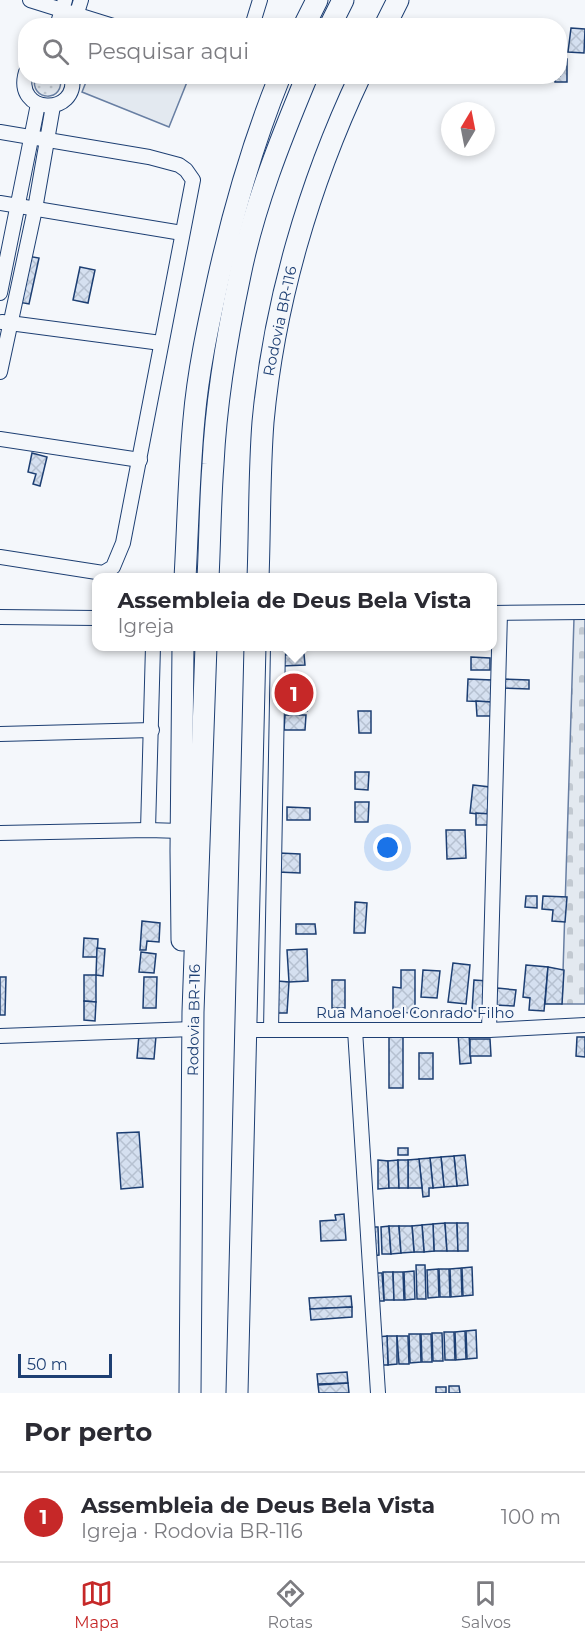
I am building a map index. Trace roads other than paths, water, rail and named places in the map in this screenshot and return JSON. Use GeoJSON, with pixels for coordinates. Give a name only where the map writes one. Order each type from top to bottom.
{"type":"FeatureCollection","features":[{"type":"Feature","properties":{"kind":"highway"},"geometry":{"type":"LineString","coordinates":[[308,18],[317,0]]}},
{"type":"Feature","properties":{"kind":"highway"},"geometry":{"type":"LineString","coordinates":[[334,18],[343,0]]}},
{"type":"Feature","properties":{"kind":"highway"},"geometry":{"type":"LineString","coordinates":[[389,18],[398,0]]}},
{"type":"Feature","properties":{"kind":"highway"},"geometry":{"type":"LineString","coordinates":[[185,573],[194,419],[200,367],[242,181],[277,84]]}},
{"type":"Feature","properties":{"kind":"highway"},"geometry":{"type":"LineString","coordinates":[[208,573],[215,434],[240,273],[280,142],[304,84]]}},
{"type":"Feature","properties":{"kind":"highway","name":"Rodovia BR-116"},"geometry":{"type":"LineString","coordinates":[[258,573],[263,424],[267,386],[280,316],[296,247],[316,181],[357,84]]}},
{"type":"Feature","properties":{"kind":"highway"},"geometry":{"type":"LineString","coordinates":[[183,651],[182,944],[193,1020]]}},
{"type":"Feature","properties":{"kind":"highway","name":"Rodovia BR-116"},"geometry":{"type":"LineString","coordinates":[[190,1393],[193,1020],[206,651]]}},
{"type":"Feature","properties":{"kind":"highway"},"geometry":{"type":"LineString","coordinates":[[237,1393],[255,651]]}},
{"type":"Feature","properties":{"kind":"street"},"geometry":{"type":"LineString","coordinates":[[30,0],[63,5],[77,13]]}},
{"type":"Feature","properties":{"kind":"street"},"geometry":{"type":"LineString","coordinates":[[254,18],[260,0]]}},
{"type":"Feature","properties":{"kind":"street"},"geometry":{"type":"LineString","coordinates":[[24,84],[24,88],[32,100],[38,104],[53,106],[67,98],[71,84]]}},
{"type":"Feature","properties":{"kind":"street"},"geometry":{"type":"LineString","coordinates":[[0,293],[38,104]]}},
{"type":"Feature","properties":{"kind":"street"},"geometry":{"type":"LineString","coordinates":[[0,372],[5,322],[35,209],[53,106]]}},
{"type":"Feature","properties":{"kind":"street"},"geometry":{"type":"LineString","coordinates":[[0,132],[149,156],[179,165],[194,180],[140,460],[123,543],[116,562],[109,571],[103,573],[0,557]]}},
{"type":"Feature","properties":{"kind":"street"},"geometry":{"type":"LineString","coordinates":[[0,203],[182,233]]}},
{"type":"Feature","properties":{"kind":"street"},"geometry":{"type":"LineString","coordinates":[[5,322],[161,343]]}},
{"type":"Feature","properties":{"kind":"street"},"geometry":{"type":"LineString","coordinates":[[0,439],[140,460]]}},
{"type":"Feature","properties":{"kind":"street"},"geometry":{"type":"LineString","coordinates":[[497,613],[585,612]]}},
{"type":"Feature","properties":{"kind":"street"},"geometry":{"type":"LineString","coordinates":[[0,617],[92,618]]}},
{"type":"Feature","properties":{"kind":"street"},"geometry":{"type":"LineString","coordinates":[[148,830],[153,651]]}},
{"type":"Feature","properties":{"kind":"street"},"geometry":{"type":"LineString","coordinates":[[271,1030],[278,651]]}},
{"type":"Feature","properties":{"kind":"street"},"geometry":{"type":"LineString","coordinates":[[489,1030],[495,651]]}},
{"type":"Feature","properties":{"kind":"street"},"geometry":{"type":"LineString","coordinates":[[0,734],[152,730]]}},
{"type":"Feature","properties":{"kind":"street"},"geometry":{"type":"LineString","coordinates":[[0,833],[181,831]]}},
{"type":"Feature","properties":{"kind":"street"},"geometry":{"type":"LineString","coordinates":[[0,1036],[193,1020]]}},
{"type":"Feature","properties":{"kind":"street","name":"Rua Manoel Conrado Filho"},"geometry":{"type":"LineString","coordinates":[[246,1030],[489,1030],[585,1025]]}},
{"type":"Feature","properties":{"kind":"street"},"geometry":{"type":"LineString","coordinates":[[355,1030],[378,1393]]}},
{"type":"Feature","properties":{"kind":"place","name":"Assembleia de Deus Bela Vista"},"geometry":{"type":"Point","coordinates":[294,693]}}]}
